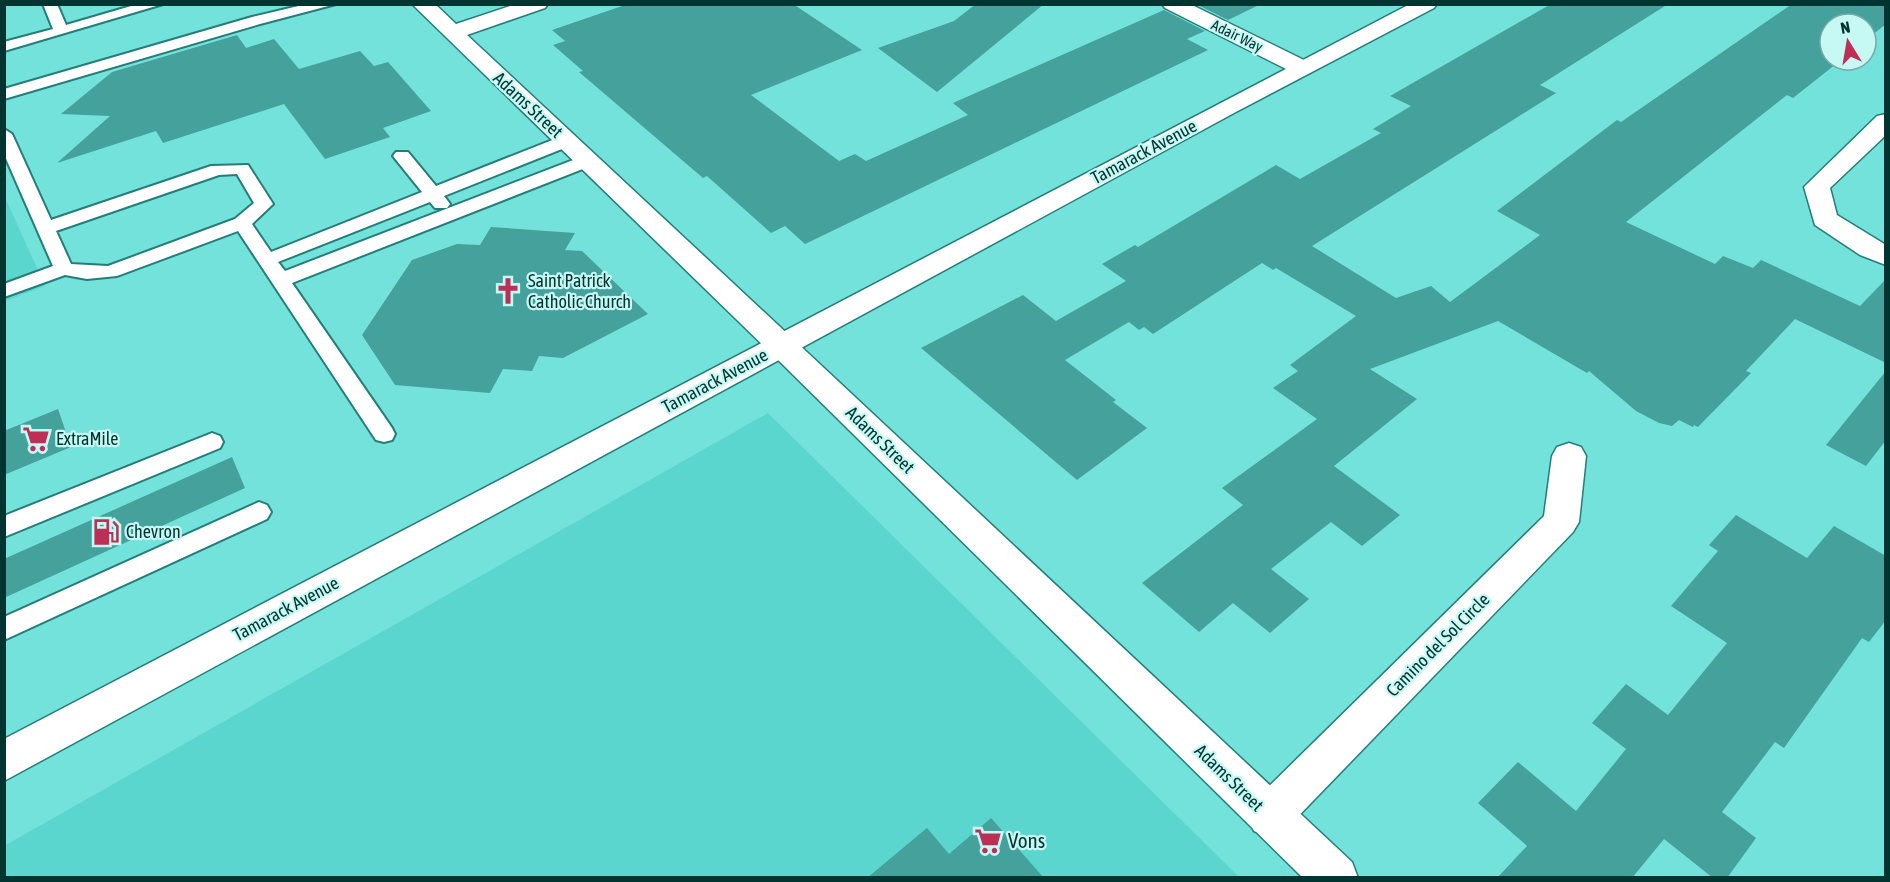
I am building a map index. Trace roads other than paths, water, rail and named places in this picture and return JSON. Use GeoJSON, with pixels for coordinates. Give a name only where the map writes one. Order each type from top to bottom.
{"type":"FeatureCollection","features":[{"type":"Feature","properties":{"kind":"street","name":"Adams Street"},"geometry":{"type":"LineString","coordinates":[[422,4],[1336,878]]}},
{"type":"Feature","properties":{"kind":"street"},"geometry":{"type":"LineString","coordinates":[[451,33],[538,4]]}},
{"type":"Feature","properties":{"kind":"street","name":"Adair Way"},"geometry":{"type":"LineString","coordinates":[[1172,4],[1302,68]]}},
{"type":"Feature","properties":{"kind":"street","name":"Tamarack Avenue"},"geometry":{"type":"LineString","coordinates":[[4,761],[1426,4]]}},
{"type":"Feature","properties":{"kind":"street"},"geometry":{"type":"LineString","coordinates":[[1886,121],[1817,187],[1825,219],[1870,249],[1886,256]]}},
{"type":"Feature","properties":{"kind":"street","name":"Camino del Sol Circle"},"geometry":{"type":"LineString","coordinates":[[1269,816],[1561,522],[1569,456]]}},
{"type":"Feature","properties":{"kind":"lane"},"geometry":{"type":"LineString","coordinates":[[50,4],[61,31]]}},
{"type":"Feature","properties":{"kind":"lane"},"geometry":{"type":"LineString","coordinates":[[4,94],[257,20],[329,4]]}},
{"type":"Feature","properties":{"kind":"lane"},"geometry":{"type":"LineString","coordinates":[[4,47],[156,5]]}},
{"type":"Feature","properties":{"kind":"lane"},"geometry":{"type":"LineString","coordinates":[[4,134],[64,269]]}},
{"type":"Feature","properties":{"kind":"lane"},"geometry":{"type":"LineString","coordinates":[[267,260],[566,141]]}},
{"type":"Feature","properties":{"kind":"lane"},"geometry":{"type":"LineString","coordinates":[[402,156],[450,214]]}},
{"type":"Feature","properties":{"kind":"lane"},"geometry":{"type":"LineString","coordinates":[[281,280],[587,161]]}},
{"type":"Feature","properties":{"kind":"lane"},"geometry":{"type":"LineString","coordinates":[[4,291],[64,269],[87,273],[110,272],[242,223],[264,204],[242,169],[217,170],[46,228]]}},
{"type":"Feature","properties":{"kind":"lane"},"geometry":{"type":"LineString","coordinates":[[242,223],[384,434]]}},
{"type":"Feature","properties":{"kind":"lane"},"geometry":{"type":"LineString","coordinates":[[359,223],[373,244]]}},
{"type":"Feature","properties":{"kind":"lane"},"geometry":{"type":"LineString","coordinates":[[4,527],[212,442]]}},
{"type":"Feature","properties":{"kind":"lane"},"geometry":{"type":"LineString","coordinates":[[4,629],[259,512]]}},
{"type":"Feature","properties":{"kind":"place","name":"Saint Patrick Catholic Church"},"geometry":{"type":"Point","coordinates":[508,291]}},
{"type":"Feature","properties":{"kind":"place","name":"ExtraMile"},"geometry":{"type":"Point","coordinates":[36,439]}},
{"type":"Feature","properties":{"kind":"place","name":"Chevron"},"geometry":{"type":"Point","coordinates":[106,532]}},
{"type":"Feature","properties":{"kind":"place","name":"Vons"},"geometry":{"type":"Point","coordinates":[988,841]}}]}
